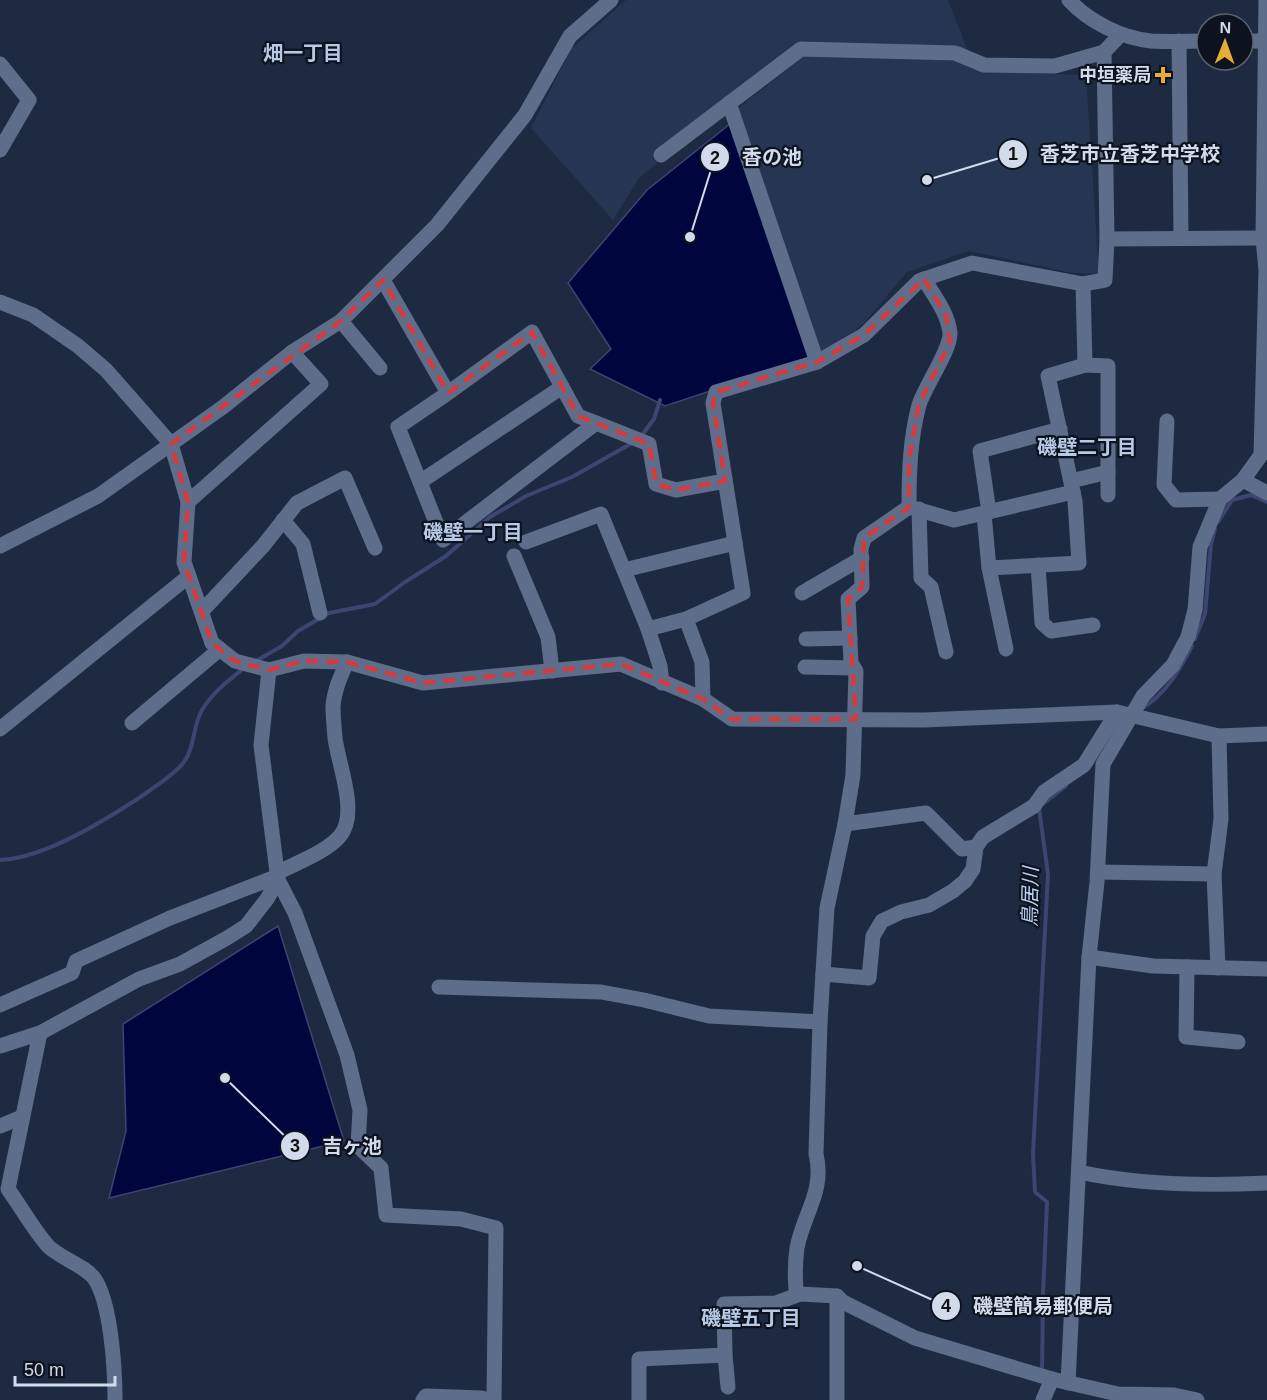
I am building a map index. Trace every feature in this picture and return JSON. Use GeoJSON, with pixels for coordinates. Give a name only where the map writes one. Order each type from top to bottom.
{"type":"FeatureCollection","features":[{"type":"Feature","properties":{"kind":"street"},"geometry":{"type":"LineString","coordinates":[[0,546],[98,496],[292,352],[341,321],[437,225],[525,115],[570,36],[611,0]]}},
{"type":"Feature","properties":{"kind":"street"},"geometry":{"type":"LineString","coordinates":[[1070,0],[1087,16],[1121,34],[1150,40],[1195,41]]}},
{"type":"Feature","properties":{"kind":"street"},"geometry":{"type":"LineString","coordinates":[[1087,0],[1087,16]]}},
{"type":"Feature","properties":{"kind":"street"},"geometry":{"type":"LineString","coordinates":[[1068,1383],[1089,957],[1098,872],[1103,764],[1143,696],[1173,665],[1188,637],[1196,610],[1200,547],[1220,499],[1243,480],[1261,455],[1267,270],[1263,238],[1266,0]]}},
{"type":"Feature","properties":{"kind":"street"},"geometry":{"type":"LineString","coordinates":[[661,154],[801,49],[956,53],[984,65],[1055,66],[1104,52],[1121,34]]}},
{"type":"Feature","properties":{"kind":"street"},"geometry":{"type":"LineString","coordinates":[[1179,41],[1181,238]]}},
{"type":"Feature","properties":{"kind":"street"},"geometry":{"type":"LineString","coordinates":[[648,629],[686,619],[743,593],[713,403],[716,392],[817,362],[864,335],[919,281],[972,263],[1083,284],[1105,280],[1107,239],[1104,52]]}},
{"type":"Feature","properties":{"kind":"street"},"geometry":{"type":"LineString","coordinates":[[0,64],[29,100],[0,150]]}},
{"type":"Feature","properties":{"kind":"street"},"geometry":{"type":"LineString","coordinates":[[729,103],[817,362]]}},
{"type":"Feature","properties":{"kind":"street"},"geometry":{"type":"LineString","coordinates":[[1107,239],[1263,238]]}},
{"type":"Feature","properties":{"kind":"street"},"geometry":{"type":"LineString","coordinates":[[924,279],[946,315],[950,342],[926,386],[920,404],[909,460],[921,578],[931,586],[946,652]]}},
{"type":"Feature","properties":{"kind":"street"},"geometry":{"type":"LineString","coordinates":[[383,280],[448,393]]}},
{"type":"Feature","properties":{"kind":"street"},"geometry":{"type":"LineString","coordinates":[[1083,284],[1085,365]]}},
{"type":"Feature","properties":{"kind":"street"},"geometry":{"type":"LineString","coordinates":[[0,302],[33,315],[78,346],[106,370],[171,444],[188,502],[184,562],[212,642],[235,661],[269,670],[304,661],[347,662],[423,683],[621,664],[703,699],[732,719],[924,720],[1117,712],[1219,736],[1267,734]]}},
{"type":"Feature","properties":{"kind":"street"},"geometry":{"type":"LineString","coordinates":[[341,321],[380,368]]}},
{"type":"Feature","properties":{"kind":"street"},"geometry":{"type":"LineString","coordinates":[[596,423],[443,540],[398,427],[532,332],[578,416],[627,434],[649,444],[656,484],[676,490],[725,481]]}},
{"type":"Feature","properties":{"kind":"street"},"geometry":{"type":"LineString","coordinates":[[188,502],[321,384],[292,352]]}},
{"type":"Feature","properties":{"kind":"street"},"geometry":{"type":"LineString","coordinates":[[989,568],[1078,563],[1072,487],[1048,376],[1085,365],[1108,366],[1108,495]]}},
{"type":"Feature","properties":{"kind":"street"},"geometry":{"type":"LineString","coordinates":[[420,482],[562,387]]}},
{"type":"Feature","properties":{"kind":"street"},"geometry":{"type":"LineString","coordinates":[[1167,421],[1164,485],[1176,500],[1220,499]]}},
{"type":"Feature","properties":{"kind":"street"},"geometry":{"type":"LineString","coordinates":[[1006,649],[989,568],[980,451],[1060,429]]}},
{"type":"Feature","properties":{"kind":"street"},"geometry":{"type":"LineString","coordinates":[[800,1294],[796,1290],[795,1282],[798,1247],[818,1189],[819,1167],[816,1154],[820,1022],[827,908],[853,775],[856,719],[848,599],[862,587],[864,538],[914,508],[954,520],[986,513],[1072,487],[1108,472]]}},
{"type":"Feature","properties":{"kind":"street"},"geometry":{"type":"LineString","coordinates":[[202,611],[263,546],[297,503],[345,478],[375,548]]}},
{"type":"Feature","properties":{"kind":"street"},"geometry":{"type":"LineString","coordinates":[[1243,480],[1267,493]]}},
{"type":"Feature","properties":{"kind":"street"},"geometry":{"type":"LineString","coordinates":[[526,542],[601,514],[648,629],[660,666],[662,683]]}},
{"type":"Feature","properties":{"kind":"street"},"geometry":{"type":"LineString","coordinates":[[283,520],[303,544],[320,613]]}},
{"type":"Feature","properties":{"kind":"street"},"geometry":{"type":"LineString","coordinates":[[624,570],[735,543]]}},
{"type":"Feature","properties":{"kind":"street"},"geometry":{"type":"LineString","coordinates":[[514,556],[548,637],[552,671]]}},
{"type":"Feature","properties":{"kind":"street"},"geometry":{"type":"LineString","coordinates":[[802,593],[862,558]]}},
{"type":"Feature","properties":{"kind":"street"},"geometry":{"type":"LineString","coordinates":[[1038,565],[1042,623],[1051,630],[1093,625]]}},
{"type":"Feature","properties":{"kind":"street"},"geometry":{"type":"LineString","coordinates":[[0,729],[189,576]]}},
{"type":"Feature","properties":{"kind":"street"},"geometry":{"type":"LineString","coordinates":[[686,619],[702,662],[703,699]]}},
{"type":"Feature","properties":{"kind":"street"},"geometry":{"type":"LineString","coordinates":[[806,639],[850,638]]}},
{"type":"Feature","properties":{"kind":"street"},"geometry":{"type":"LineString","coordinates":[[132,723],[220,649]]}},
{"type":"Feature","properties":{"kind":"street"},"geometry":{"type":"LineString","coordinates":[[0,1005],[72,973],[76,961],[170,918],[278,876],[327,847],[342,834],[348,817],[348,800],[335,738],[333,704],[337,686],[347,662]]}},
{"type":"Feature","properties":{"kind":"street"},"geometry":{"type":"LineString","coordinates":[[805,668],[854,668]]}},
{"type":"Feature","properties":{"kind":"street"},"geometry":{"type":"LineString","coordinates":[[269,670],[261,745],[278,876],[295,913],[347,1055],[360,1110],[358,1146],[381,1168],[386,1215],[461,1219],[495,1227],[494,1400]]}},
{"type":"Feature","properties":{"kind":"street"},"geometry":{"type":"LineString","coordinates":[[823,974],[869,978],[873,936],[882,921],[901,912],[929,905],[953,891],[973,869],[976,847],[983,837],[1034,806],[1044,792],[1084,765],[1117,712]]}},
{"type":"Feature","properties":{"kind":"street"},"geometry":{"type":"LineString","coordinates":[[1218,968],[1214,874],[1221,819],[1219,736]]}},
{"type":"Feature","properties":{"kind":"street"},"geometry":{"type":"LineString","coordinates":[[845,824],[926,813],[962,849],[976,847]]}},
{"type":"Feature","properties":{"kind":"street"},"geometry":{"type":"LineString","coordinates":[[1098,872],[1214,874]]}},
{"type":"Feature","properties":{"kind":"street"},"geometry":{"type":"LineString","coordinates":[[0,1046],[40,1033],[140,979],[180,964],[227,938],[246,926],[267,899],[278,876]]}},
{"type":"Feature","properties":{"kind":"street"},"geometry":{"type":"LineString","coordinates":[[1089,957],[1153,966],[1267,969]]}},
{"type":"Feature","properties":{"kind":"street"},"geometry":{"type":"LineString","coordinates":[[1187,967],[1186,1037],[1238,1042]]}},
{"type":"Feature","properties":{"kind":"street"},"geometry":{"type":"LineString","coordinates":[[440,987],[601,992],[709,1016],[820,1022]]}},
{"type":"Feature","properties":{"kind":"street"},"geometry":{"type":"LineString","coordinates":[[40,1033],[4,1190],[49,1246],[69,1262],[92,1275],[103,1292],[114,1366],[115,1400]]}},
{"type":"Feature","properties":{"kind":"street"},"geometry":{"type":"LineString","coordinates":[[0,1126],[22,1117]]}},
{"type":"Feature","properties":{"kind":"street"},"geometry":{"type":"LineString","coordinates":[[1079,1172],[1105,1177],[1219,1185],[1267,1183]]}},
{"type":"Feature","properties":{"kind":"street"},"geometry":{"type":"LineString","coordinates":[[728,1387],[724,1304],[776,1303],[800,1294],[837,1296],[843,1302],[915,1338],[1052,1380],[1118,1394],[1174,1395],[1197,1400]]}},
{"type":"Feature","properties":{"kind":"street"},"geometry":{"type":"LineString","coordinates":[[837,1296],[837,1400]]}},
{"type":"Feature","properties":{"kind":"street"},"geometry":{"type":"LineString","coordinates":[[639,1400],[639,1359],[725,1354]]}},
{"type":"Feature","properties":{"kind":"street"},"geometry":{"type":"LineString","coordinates":[[1043,1400],[1052,1380]]}},
{"type":"Feature","properties":{"kind":"street"},"geometry":{"type":"LineString","coordinates":[[423,1400],[426,1396],[488,1400]]}},
{"type":"Feature","properties":{"kind":"highlighted area"},"geometry":{"type":"Polygon","coordinates":[[[924,279],[946,315],[950,342],[919,404],[909,460],[909,507],[864,538],[862,587],[848,599],[856,719],[732,719],[703,699],[621,664],[423,683],[347,662],[304,661],[269,670],[235,661],[212,643],[184,562],[188,502],[171,444],[341,321],[383,280],[448,393],[532,332],[578,416],[649,444],[656,484],[676,490],[725,481],[713,403],[716,392],[817,362],[864,335],[924,279]]]}},
{"type":"Feature","properties":{"kind":"shaded area"},"geometry":{"type":"Polygon","coordinates":[[[626,0],[948,0],[969,54],[805,41],[639,178],[613,220],[531,128],[571,49],[626,0]]]}},
{"type":"Feature","properties":{"kind":"shaded area"},"geometry":{"type":"Polygon","coordinates":[[[807,54],[958,61],[989,72],[1086,75],[1099,274],[1072,273],[969,251],[907,272],[864,323],[844,339],[819,352],[737,109],[807,54]]]}},
{"type":"Feature","properties":{"kind":"shaded area"},"geometry":{"type":"Polygon","coordinates":[[[735,120],[810,358],[665,406],[590,369],[611,349],[568,283],[647,190],[735,120]]]}},
{"type":"Feature","properties":{"kind":"shaded area"},"geometry":{"type":"Polygon","coordinates":[[[278,926],[344,1141],[109,1198],[126,1131],[123,1024],[278,926]]]}},
{"type":"Feature","properties":{"kind":"waterway"},"geometry":{"type":"LineString","coordinates":[[642,435],[654,419],[660,400]]}},
{"type":"Feature","properties":{"kind":"waterway"},"geometry":{"type":"LineString","coordinates":[[256,661],[282,646],[298,631],[329,613],[375,604],[446,556],[490,517],[526,496],[572,477],[634,442]]}},
{"type":"Feature","properties":{"kind":"waterway","name":"鳥居川"},"geometry":{"type":"LineString","coordinates":[[1218,522],[1232,500],[1251,495],[1267,502]]}},
{"type":"Feature","properties":{"kind":"waterway","name":"鳥居川"},"geometry":{"type":"LineString","coordinates":[[1195,639],[1205,614],[1211,544],[1215,529]]}},
{"type":"Feature","properties":{"kind":"waterway","name":"鳥居川"},"geometry":{"type":"LineString","coordinates":[[1141,709],[1165,689],[1192,646]]}},
{"type":"Feature","properties":{"kind":"waterway"},"geometry":{"type":"LineString","coordinates":[[0,860],[18,858],[76,836],[130,804],[171,775],[188,756],[199,716],[206,704],[221,687],[244,668]]}},
{"type":"Feature","properties":{"kind":"waterway","name":"鳥居川"},"geometry":{"type":"LineString","coordinates":[[1044,803],[1066,786]]}},
{"type":"Feature","properties":{"kind":"waterway","name":"鳥居川"},"geometry":{"type":"LineString","coordinates":[[1039,808],[1048,874],[1033,1154],[1035,1192],[1047,1202],[1042,1373]]}},
{"type":"Feature","properties":{"kind":"place","name":"中垣薬局"},"geometry":{"type":"Point","coordinates":[1163,75]}},
{"type":"Feature","properties":{"kind":"place","name":"香芝市立香芝中学校"},"geometry":{"type":"Point","coordinates":[927,180]}},
{"type":"Feature","properties":{"kind":"place","name":"香の池"},"geometry":{"type":"Point","coordinates":[690,237]}},
{"type":"Feature","properties":{"kind":"place","name":"吉ヶ池"},"geometry":{"type":"Point","coordinates":[225,1078]}},
{"type":"Feature","properties":{"kind":"place","name":"磯壁簡易郵便局"},"geometry":{"type":"Point","coordinates":[857,1266]}},
{"type":"Feature","properties":{"kind":"district","name":"畑一丁目"},"geometry":{"type":"Point","coordinates":[303,53]}},
{"type":"Feature","properties":{"kind":"district","name":"磯壁二丁目"},"geometry":{"type":"Point","coordinates":[1087,447]}},
{"type":"Feature","properties":{"kind":"district","name":"磯壁一丁目"},"geometry":{"type":"Point","coordinates":[473,532]}},
{"type":"Feature","properties":{"kind":"district","name":"磯壁五丁目"},"geometry":{"type":"Point","coordinates":[751,1318]}}]}
